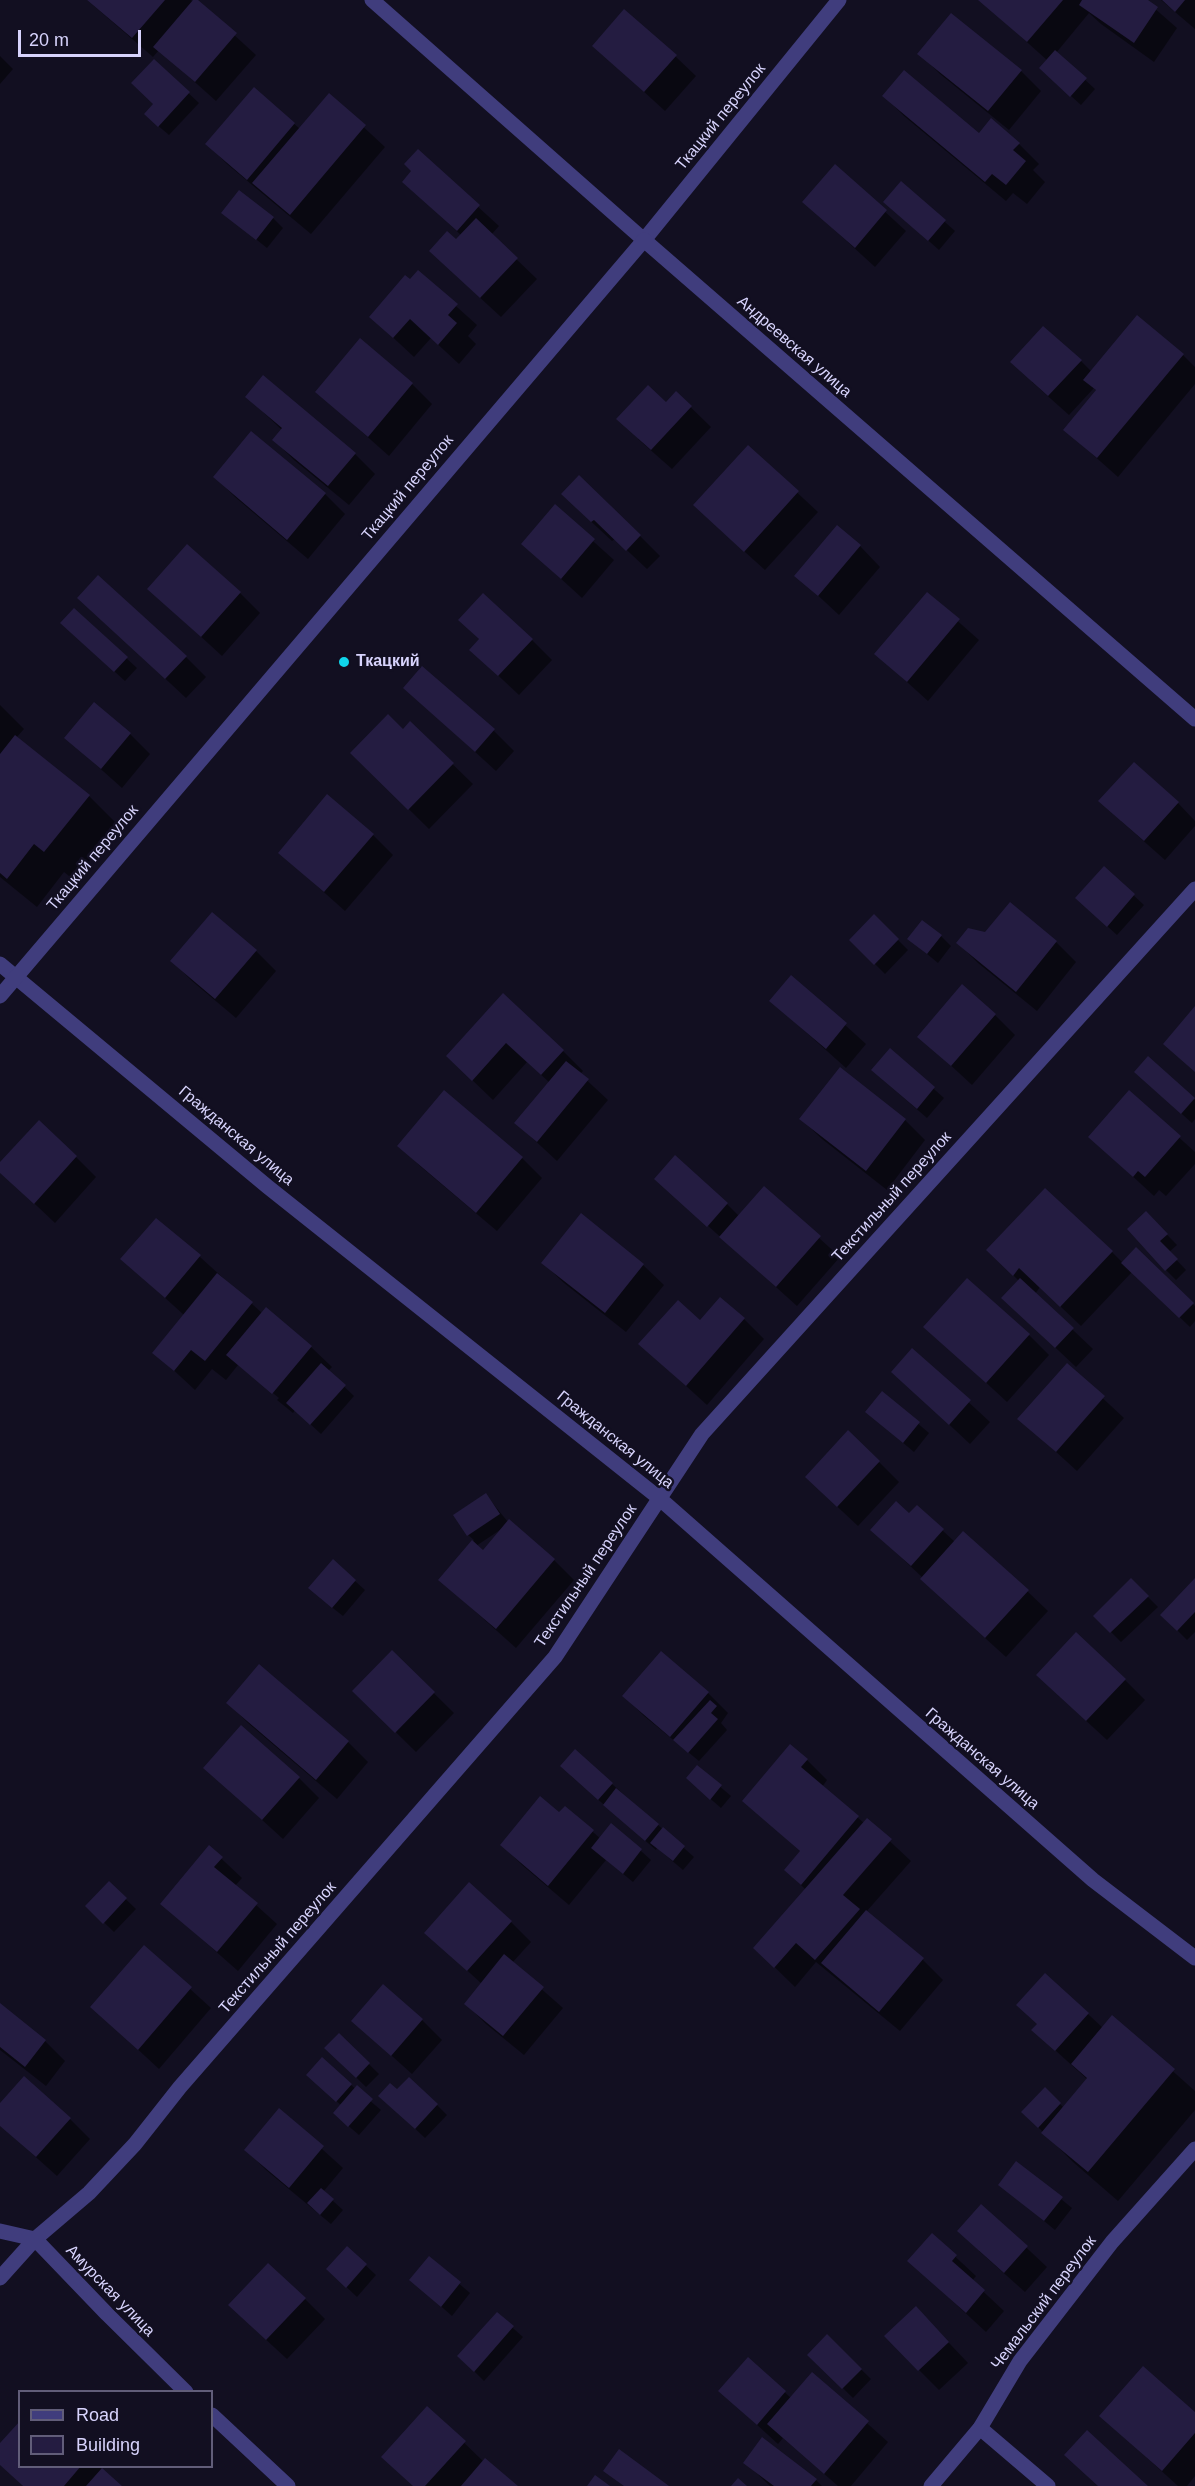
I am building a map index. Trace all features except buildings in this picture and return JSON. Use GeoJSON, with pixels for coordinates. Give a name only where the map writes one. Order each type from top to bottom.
{"type":"FeatureCollection","features":[{"type":"Feature","properties":{"kind":"street","name":"Андреевская улица"},"geometry":{"type":"LineString","coordinates":[[372,0],[1195,719]]}},
{"type":"Feature","properties":{"kind":"street","name":"Ткацкий переулок"},"geometry":{"type":"LineString","coordinates":[[0,996],[644,240],[839,0]]}},
{"type":"Feature","properties":{"kind":"street","name":"Текстильный переулок"},"geometry":{"type":"LineString","coordinates":[[0,2278],[35,2239],[89,2193],[135,2144],[180,2087],[555,1657],[702,1434],[1195,889]]}},
{"type":"Feature","properties":{"kind":"street","name":"Гражданская улица"},"geometry":{"type":"LineString","coordinates":[[0,964],[268,1187],[659,1498],[1093,1880],[1195,1958]]}},
{"type":"Feature","properties":{"kind":"street","name":"Чемальский переулок"},"geometry":{"type":"LineString","coordinates":[[931,2486],[980,2428],[1020,2361],[1112,2242],[1195,2149]]}},
{"type":"Feature","properties":{"kind":"street"},"geometry":{"type":"LineString","coordinates":[[0,2231],[35,2239]]}},
{"type":"Feature","properties":{"kind":"street","name":"Амурская улица"},"geometry":{"type":"LineString","coordinates":[[35,2239],[185,2390]]}},
{"type":"Feature","properties":{"kind":"street"},"geometry":{"type":"LineString","coordinates":[[213,2416],[288,2486]]}},
{"type":"Feature","properties":{"kind":"street"},"geometry":{"type":"LineString","coordinates":[[980,2428],[1048,2486]]}},
{"type":"Feature","properties":{"kind":"place","name":"Ткацкий"},"geometry":{"type":"Point","coordinates":[344,662]}}]}
